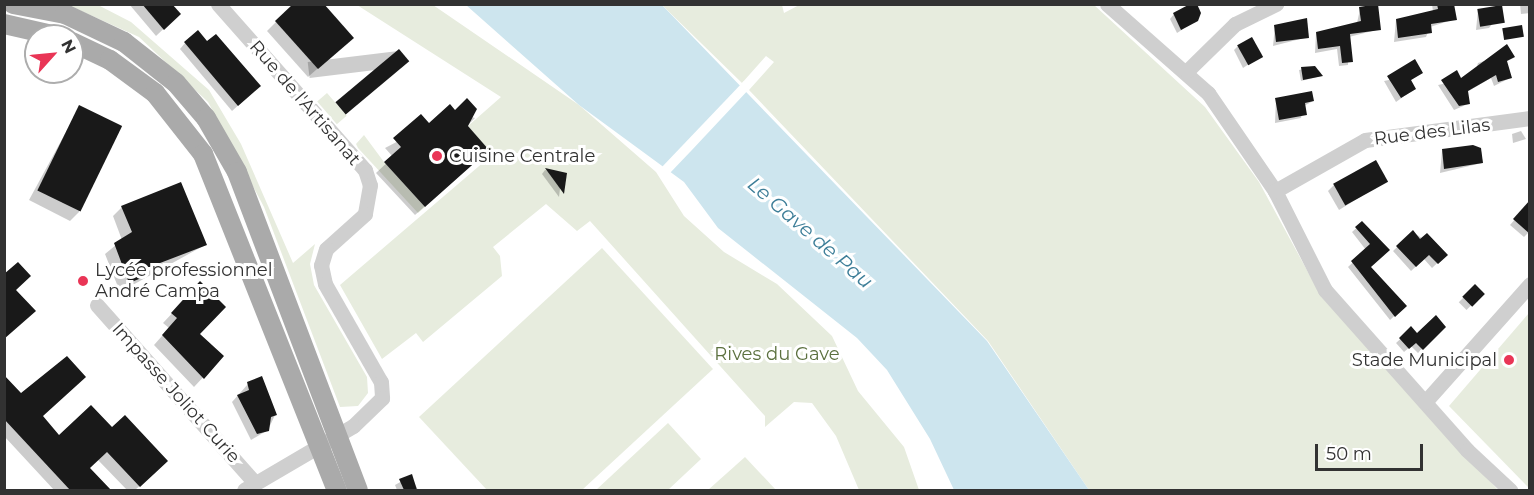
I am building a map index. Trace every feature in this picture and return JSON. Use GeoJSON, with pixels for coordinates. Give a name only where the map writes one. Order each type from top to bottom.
{"type":"FeatureCollection","features":[{"type":"Feature","properties":{"kind":"main road"},"geometry":{"type":"LineString","coordinates":[[13,4],[65,15],[124,42],[176,83],[206,118],[237,172],[329,440],[338,490]]}},
{"type":"Feature","properties":{"kind":"main road"},"geometry":{"type":"LineString","coordinates":[[4,24],[24,29]]}},
{"type":"Feature","properties":{"kind":"main road"},"geometry":{"type":"LineString","coordinates":[[84,48],[110,60],[155,93],[203,154],[329,440],[358,490]]}},
{"type":"Feature","properties":{"kind":"street","name":"Rue de l'Artisanat"},"geometry":{"type":"LineString","coordinates":[[218,4],[365,170],[370,185],[365,214],[326,249],[321,265],[325,284],[381,382],[381,398],[329,440],[249,486]]}},
{"type":"Feature","properties":{"kind":"street"},"geometry":{"type":"LineString","coordinates":[[1107,4],[1187,71],[1275,190],[1325,290],[1425,402],[1510,490]]}},
{"type":"Feature","properties":{"kind":"street"},"geometry":{"type":"LineString","coordinates":[[1187,71],[1235,24],[1276,4]]}},
{"type":"Feature","properties":{"kind":"street","name":"Rue des Lilas"},"geometry":{"type":"LineString","coordinates":[[1275,190],[1365,140],[1530,118]]}},
{"type":"Feature","properties":{"kind":"street"},"geometry":{"type":"LineString","coordinates":[[1425,402],[1530,284]]}},
{"type":"Feature","properties":{"kind":"street","name":"Impasse Joliot Curie"},"geometry":{"type":"LineString","coordinates":[[97,305],[249,486]]}},
{"type":"Feature","properties":{"kind":"green space"},"geometry":{"type":"Polygon","coordinates":[[[801,4],[1094,5],[1205,107],[1259,182],[1321,296],[1498,490],[1089,490],[988,341],[749,90],[774,62],[766,56],[742,83],[662,5],[782,5],[784,13],[801,4]]]}},
{"type":"Feature","properties":{"kind":"green space"},"geometry":{"type":"Polygon","coordinates":[[[68,5],[98,5],[131,22],[209,90],[241,144],[293,263],[315,244],[310,264],[314,285],[367,377],[368,393],[358,406],[340,407],[264,207],[208,102],[139,37],[68,5]]]}},
{"type":"Feature","properties":{"kind":"green space","name":"Rives du Gave"},"geometry":{"type":"Polygon","coordinates":[[[357,5],[433,5],[579,105],[656,172],[684,216],[724,252],[777,284],[832,336],[858,391],[904,447],[919,490],[859,490],[836,436],[812,403],[794,402],[765,427],[765,416],[590,221],[577,231],[546,204],[493,247],[500,256],[502,276],[423,342],[416,333],[382,359],[340,285],[492,155],[468,126],[501,97],[357,5]]]}},
{"type":"Feature","properties":{"kind":"green space"},"geometry":{"type":"Polygon","coordinates":[[[327,93],[347,116],[337,124],[317,102],[327,93]]]}},
{"type":"Feature","properties":{"kind":"green space"},"geometry":{"type":"Polygon","coordinates":[[[364,135],[384,162],[425,207],[418,213],[358,148],[356,144],[364,135]]]}},
{"type":"Feature","properties":{"kind":"green space"},"geometry":{"type":"Polygon","coordinates":[[[602,248],[713,369],[582,490],[487,490],[419,417],[602,248]]]}},
{"type":"Feature","properties":{"kind":"green space","name":"Stade Municipal"},"geometry":{"type":"Polygon","coordinates":[[[1529,313],[1529,488],[1449,406],[1529,313]]]}},
{"type":"Feature","properties":{"kind":"green space"},"geometry":{"type":"Polygon","coordinates":[[[668,423],[701,459],[668,490],[596,490],[668,423]]]}},
{"type":"Feature","properties":{"kind":"green space"},"geometry":{"type":"Polygon","coordinates":[[[745,457],[776,490],[708,490],[745,457]]]}},
{"type":"Feature","properties":{"kind":"water","name":"Le Gave de Pau"},"geometry":{"type":"Polygon","coordinates":[[[466,5],[662,5],[987,341],[1089,490],[954,490],[930,439],[887,370],[857,338],[718,228],[684,182],[579,105],[466,5]]]}},
{"type":"Feature","properties":{"kind":"pier"},"geometry":{"type":"Polygon","coordinates":[[[744,81],[751,87],[691,151],[669,174],[661,168],[744,81]]]}},
{"type":"Feature","properties":{"kind":"building"},"geometry":{"type":"Polygon","coordinates":[[[142,4],[172,4],[181,14],[164,30],[142,4]]]}},
{"type":"Feature","properties":{"kind":"building"},"geometry":{"type":"Polygon","coordinates":[[[293,4],[324,4],[354,38],[318,69],[275,21],[293,4]]]}},
{"type":"Feature","properties":{"kind":"building"},"geometry":{"type":"Polygon","coordinates":[[[1190,4],[1197,4],[1201,13],[1198,21],[1181,30],[1173,13],[1190,4]]]}},
{"type":"Feature","properties":{"kind":"building"},"geometry":{"type":"Polygon","coordinates":[[[1378,4],[1381,30],[1350,34],[1353,62],[1342,63],[1340,46],[1318,49],[1316,32],[1361,21],[1359,7],[1378,4]]]}},
{"type":"Feature","properties":{"kind":"building"},"geometry":{"type":"Polygon","coordinates":[[[1437,4],[1454,4],[1457,20],[1431,24],[1432,33],[1398,38],[1396,19],[1438,9],[1437,4]]]}},
{"type":"Feature","properties":{"kind":"building"},"geometry":{"type":"Polygon","coordinates":[[[1502,5],[1505,23],[1480,27],[1477,9],[1502,5]]]}},
{"type":"Feature","properties":{"kind":"building"},"geometry":{"type":"Polygon","coordinates":[[[1307,18],[1309,38],[1276,42],[1274,25],[1307,18]]]}},
{"type":"Feature","properties":{"kind":"building"},"geometry":{"type":"Polygon","coordinates":[[[1522,25],[1524,37],[1504,40],[1502,28],[1522,25]]]}},
{"type":"Feature","properties":{"kind":"building"},"geometry":{"type":"Polygon","coordinates":[[[198,30],[207,41],[216,34],[261,86],[238,106],[184,42],[198,30]]]}},
{"type":"Feature","properties":{"kind":"building"},"geometry":{"type":"Polygon","coordinates":[[[1252,37],[1263,57],[1248,65],[1237,45],[1252,37]]]}},
{"type":"Feature","properties":{"kind":"building"},"geometry":{"type":"Polygon","coordinates":[[[1507,44],[1515,57],[1507,61],[1512,78],[1498,82],[1496,75],[1468,91],[1470,104],[1459,106],[1441,80],[1457,70],[1461,78],[1507,44]]]}},
{"type":"Feature","properties":{"kind":"building"},"geometry":{"type":"Polygon","coordinates":[[[399,49],[409,61],[346,115],[335,102],[399,49]]]}},
{"type":"Feature","properties":{"kind":"building"},"geometry":{"type":"Polygon","coordinates":[[[1415,59],[1423,73],[1411,80],[1416,89],[1401,98],[1387,76],[1415,59]]]}},
{"type":"Feature","properties":{"kind":"building"},"geometry":{"type":"Polygon","coordinates":[[[1315,66],[1323,76],[1303,80],[1301,67],[1315,66]]]}},
{"type":"Feature","properties":{"kind":"building"},"geometry":{"type":"Polygon","coordinates":[[[1312,91],[1314,101],[1305,103],[1307,115],[1279,120],[1275,98],[1312,91]]]}},
{"type":"Feature","properties":{"kind":"building","name":"Cuisine Centrale"},"geometry":{"type":"Polygon","coordinates":[[[467,98],[477,109],[468,126],[489,150],[425,207],[384,162],[401,147],[393,138],[421,114],[429,123],[450,104],[455,110],[467,98]]]}},
{"type":"Feature","properties":{"kind":"building"},"geometry":{"type":"Polygon","coordinates":[[[79,105],[122,126],[80,211],[37,190],[79,105]]]}},
{"type":"Feature","properties":{"kind":"building"},"geometry":{"type":"Polygon","coordinates":[[[1473,145],[1481,148],[1483,163],[1444,169],[1442,149],[1473,145]]]}},
{"type":"Feature","properties":{"kind":"building"},"geometry":{"type":"Polygon","coordinates":[[[1376,160],[1388,182],[1345,206],[1333,184],[1376,160]]]}},
{"type":"Feature","properties":{"kind":"building"},"geometry":{"type":"Polygon","coordinates":[[[545,168],[567,173],[564,194],[545,168]]]}},
{"type":"Feature","properties":{"kind":"building"},"geometry":{"type":"Polygon","coordinates":[[[181,182],[207,245],[147,268],[149,275],[129,283],[114,243],[132,232],[121,206],[181,182]]]}},
{"type":"Feature","properties":{"kind":"building"},"geometry":{"type":"Polygon","coordinates":[[[1530,200],[1530,234],[1513,219],[1530,200]]]}},
{"type":"Feature","properties":{"kind":"building"},"geometry":{"type":"Polygon","coordinates":[[[1362,221],[1390,250],[1371,267],[1407,306],[1395,317],[1351,261],[1370,244],[1355,227],[1362,221]]]}},
{"type":"Feature","properties":{"kind":"building"},"geometry":{"type":"Polygon","coordinates":[[[1413,230],[1420,239],[1427,233],[1448,255],[1438,264],[1429,255],[1416,267],[1396,246],[1413,230]]]}},
{"type":"Feature","properties":{"kind":"building"},"geometry":{"type":"Polygon","coordinates":[[[18,262],[31,276],[16,290],[36,311],[4,339],[4,274],[18,262]]]}},
{"type":"Feature","properties":{"kind":"building"},"geometry":{"type":"Polygon","coordinates":[[[200,281],[226,307],[200,334],[224,356],[204,379],[162,335],[177,318],[171,313],[200,281]]]}},
{"type":"Feature","properties":{"kind":"building"},"geometry":{"type":"Polygon","coordinates":[[[1475,284],[1485,294],[1472,307],[1462,297],[1475,284]]]}},
{"type":"Feature","properties":{"kind":"building"},"geometry":{"type":"Polygon","coordinates":[[[1436,315],[1446,327],[1423,350],[1416,343],[1409,349],[1399,338],[1411,326],[1417,333],[1436,315]]]}},
{"type":"Feature","properties":{"kind":"building"},"geometry":{"type":"Polygon","coordinates":[[[67,356],[86,377],[43,416],[59,435],[91,405],[112,427],[125,415],[168,461],[140,487],[107,452],[90,468],[111,490],[70,490],[4,419],[4,375],[21,393],[67,356]]]}},
{"type":"Feature","properties":{"kind":"building"},"geometry":{"type":"Polygon","coordinates":[[[262,376],[277,415],[271,417],[269,431],[257,434],[237,395],[249,390],[247,382],[262,376]]]}},
{"type":"Feature","properties":{"kind":"building"},"geometry":{"type":"Polygon","coordinates":[[[412,474],[417,490],[404,490],[399,479],[412,474]]]}},
{"type":"Feature","properties":{"kind":"place","name":"Cuisine Centrale"},"geometry":{"type":"Point","coordinates":[437,156]}},
{"type":"Feature","properties":{"kind":"place","name":"Lycée professionnel André Campa"},"geometry":{"type":"Point","coordinates":[83,281]}},
{"type":"Feature","properties":{"kind":"place","name":"Stade Municipal"},"geometry":{"type":"Point","coordinates":[1509,360]}}]}
